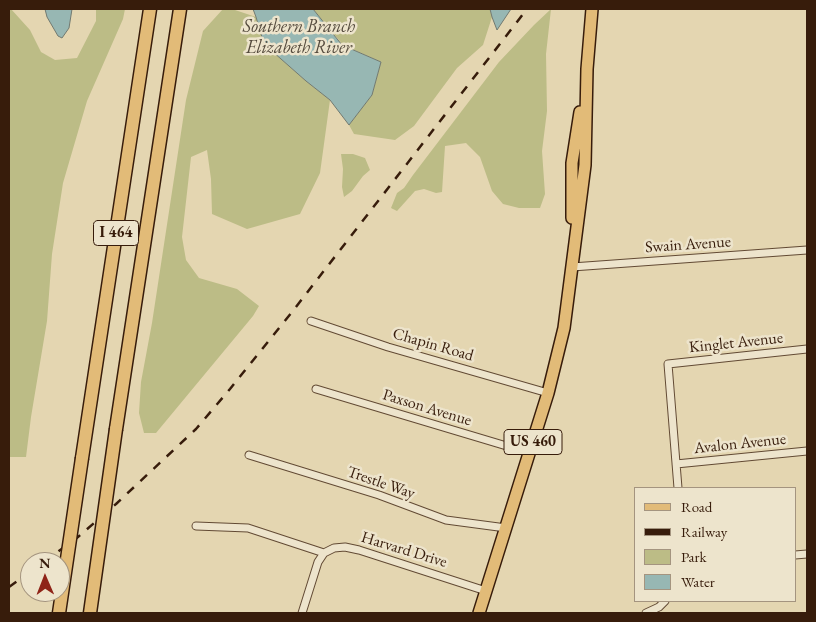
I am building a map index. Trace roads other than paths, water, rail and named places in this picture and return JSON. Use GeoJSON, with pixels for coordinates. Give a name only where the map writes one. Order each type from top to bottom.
{"type":"FeatureCollection","features":[{"type":"Feature","properties":{"kind":"highway","name":"I 464"},"geometry":{"type":"LineString","coordinates":[[59,613],[150,9]]}},
{"type":"Feature","properties":{"kind":"highway","name":"I 464"},"geometry":{"type":"LineString","coordinates":[[90,613],[180,9]]}},
{"type":"Feature","properties":{"kind":"main road","name":"US 460"},"geometry":{"type":"LineString","coordinates":[[479,613],[548,393],[564,328],[585,165],[587,69],[592,9]]}},
{"type":"Feature","properties":{"kind":"street","name":"Swain Avenue"},"geometry":{"type":"LineString","coordinates":[[572,267],[807,250]]}},
{"type":"Feature","properties":{"kind":"street","name":"Chapin Road"},"geometry":{"type":"LineString","coordinates":[[311,322],[548,393]]}},
{"type":"Feature","properties":{"kind":"street","name":"Kinglet Avenue"},"geometry":{"type":"LineString","coordinates":[[676,464],[668,364],[807,349]]}},
{"type":"Feature","properties":{"kind":"street","name":"Paxson Avenue"},"geometry":{"type":"LineString","coordinates":[[316,389],[530,453]]}},
{"type":"Feature","properties":{"kind":"street","name":"Avalon Avenue"},"geometry":{"type":"LineString","coordinates":[[676,464],[807,451]]}},
{"type":"Feature","properties":{"kind":"street","name":"Trestle Way"},"geometry":{"type":"LineString","coordinates":[[250,455],[379,495],[446,520],[506,528]]}},
{"type":"Feature","properties":{"kind":"street"},"geometry":{"type":"LineString","coordinates":[[676,464],[678,487]]}},
{"type":"Feature","properties":{"kind":"street"},"geometry":{"type":"LineString","coordinates":[[196,526],[248,528],[324,553],[318,562],[302,613]]}},
{"type":"Feature","properties":{"kind":"street","name":"Harvard Drive"},"geometry":{"type":"LineString","coordinates":[[324,553],[334,548],[345,547],[359,550],[486,591]]}},
{"type":"Feature","properties":{"kind":"street"},"geometry":{"type":"LineString","coordinates":[[646,613],[659,607],[664,602]]}},
{"type":"Feature","properties":{"kind":"water"},"geometry":{"type":"Polygon","coordinates":[[[45,9],[72,9],[69,28],[62,38],[58,36],[47,17],[45,9]]]}},
{"type":"Feature","properties":{"kind":"water","name":"Southern Branch Elizabeth River"},"geometry":{"type":"Polygon","coordinates":[[[253,9],[313,9],[342,45],[381,62],[372,95],[349,125],[330,100],[264,44],[253,9]]]}},
{"type":"Feature","properties":{"kind":"water"},"geometry":{"type":"Polygon","coordinates":[[[490,9],[511,9],[497,30],[492,17],[490,9]]]}},
{"type":"Feature","properties":{"kind":"railway"},"geometry":{"type":"LineString","coordinates":[[58,552],[116,504],[196,429],[292,312],[527,9]]}},
{"type":"Feature","properties":{"kind":"railway"},"geometry":{"type":"LineString","coordinates":[[9,587],[20,579]]}}]}
